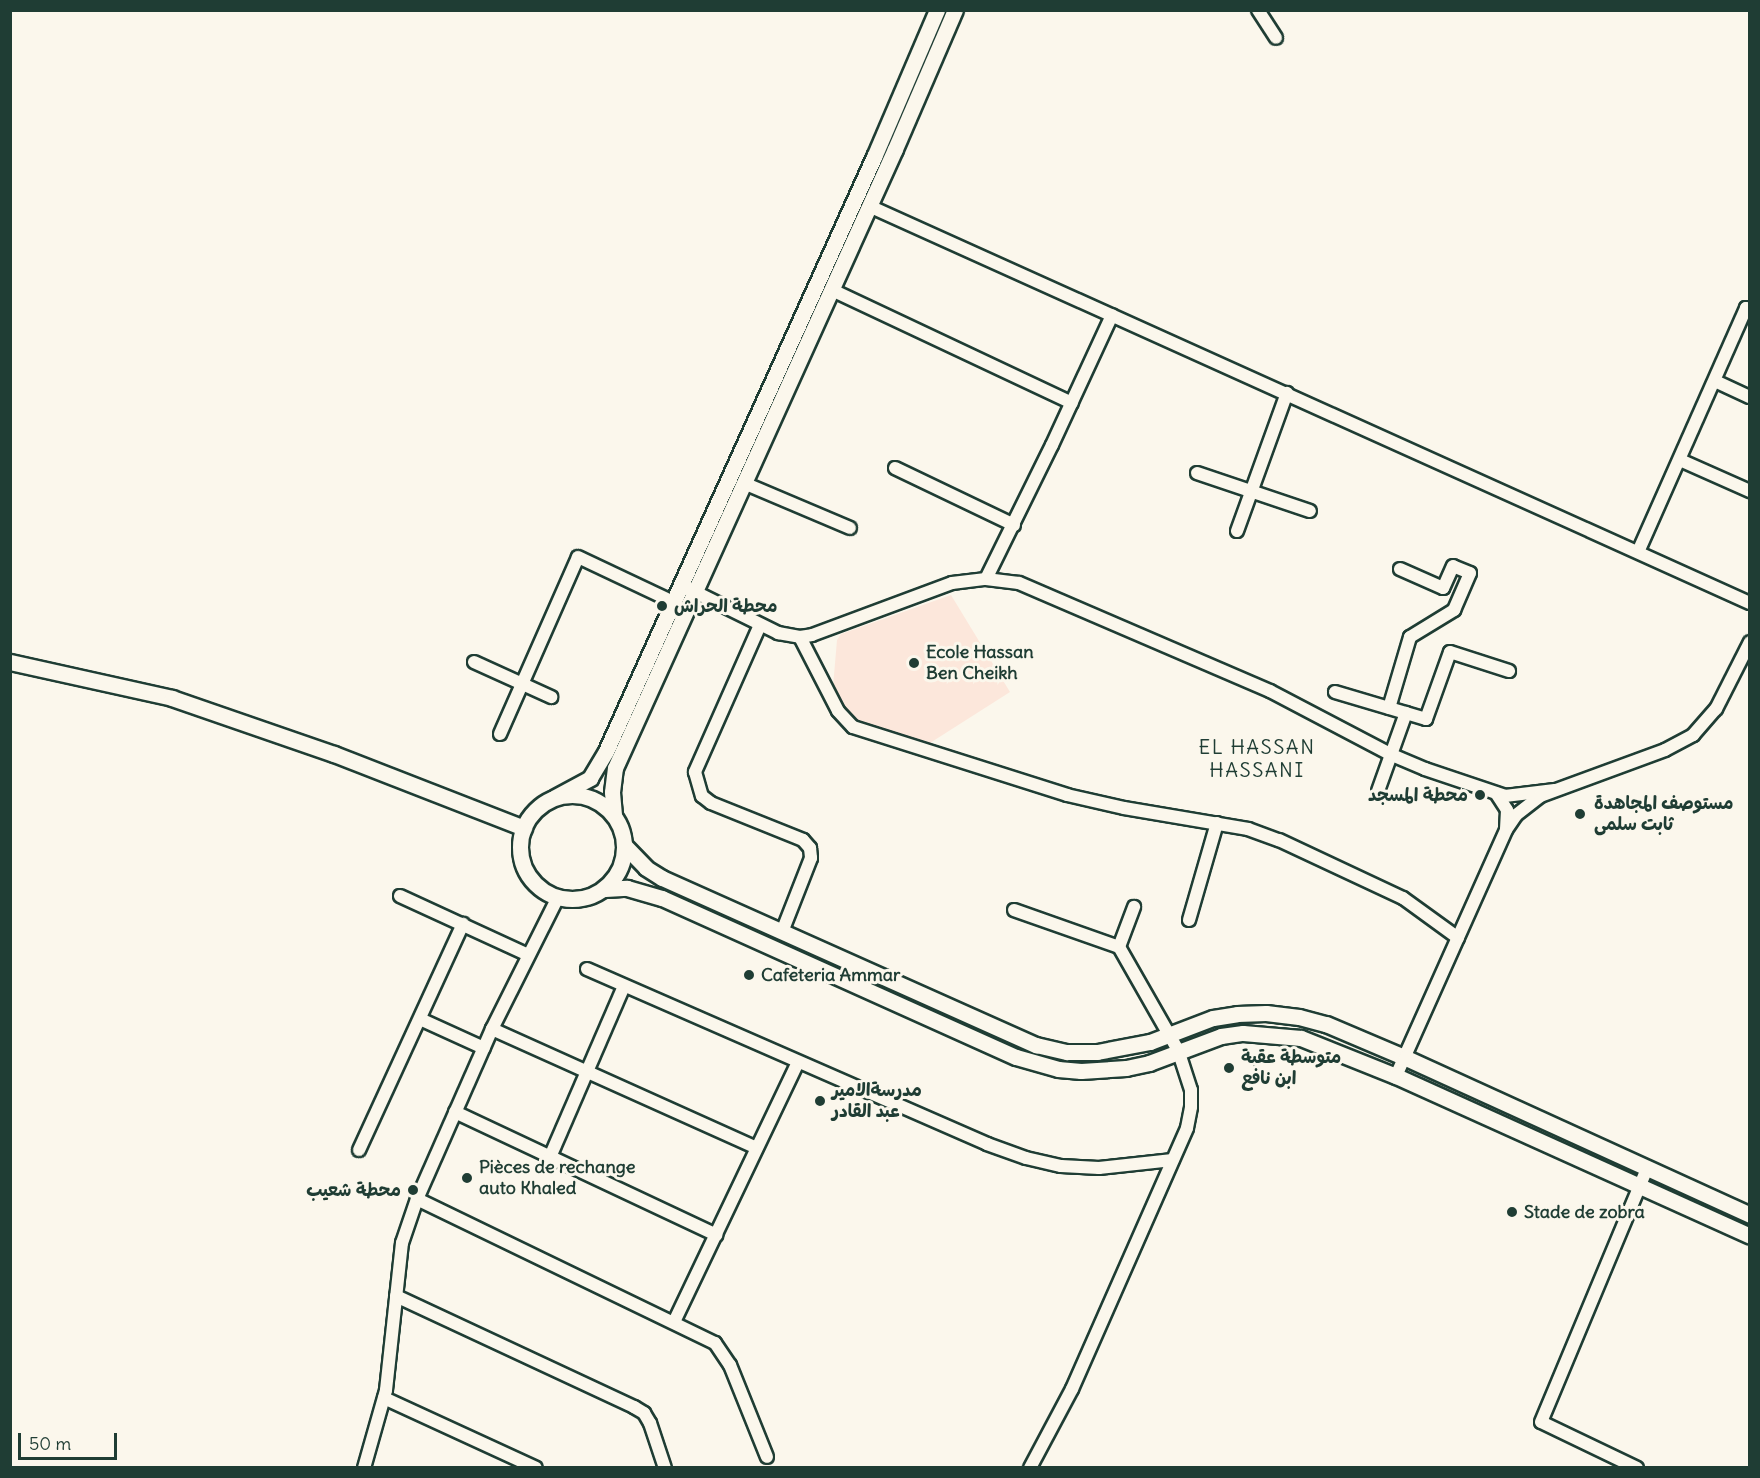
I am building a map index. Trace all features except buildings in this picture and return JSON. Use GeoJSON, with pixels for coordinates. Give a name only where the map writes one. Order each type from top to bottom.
{"type":"FeatureCollection","features":[{"type":"Feature","properties":{"kind":"street"},"geometry":{"type":"LineString","coordinates":[[614,815],[612,792],[615,768],[688,588],[937,10]]}},
{"type":"Feature","properties":{"kind":"street"},"geometry":{"type":"LineString","coordinates":[[555,797],[573,794],[591,798],[609,808],[620,823],[625,846],[624,859],[617,876],[605,889],[588,897],[570,900],[558,897],[536,885],[525,870],[520,853],[527,820],[539,806],[555,797],[590,778],[606,751],[673,602],[688,588],[744,483],[955,10]]}},
{"type":"Feature","properties":{"kind":"street"},"geometry":{"type":"LineString","coordinates":[[1258,10],[1276,38]]}},
{"type":"Feature","properties":{"kind":"street"},"geometry":{"type":"LineString","coordinates":[[869,206],[1749,603]]}},
{"type":"Feature","properties":{"kind":"street"},"geometry":{"type":"LineString","coordinates":[[832,290],[1072,403]]}},
{"type":"Feature","properties":{"kind":"street"},"geometry":{"type":"LineString","coordinates":[[1638,552],[1746,308],[1749,309]]}},
{"type":"Feature","properties":{"kind":"street"},"geometry":{"type":"LineString","coordinates":[[986,579],[1014,525],[1112,315]]}},
{"type":"Feature","properties":{"kind":"street"},"geometry":{"type":"LineString","coordinates":[[1715,381],[1749,397]]}},
{"type":"Feature","properties":{"kind":"street"},"geometry":{"type":"LineString","coordinates":[[1237,531],[1287,393]]}},
{"type":"Feature","properties":{"kind":"street"},"geometry":{"type":"LineString","coordinates":[[1680,460],[1749,491]]}},
{"type":"Feature","properties":{"kind":"street"},"geometry":{"type":"LineString","coordinates":[[895,468],[1014,525]]}},
{"type":"Feature","properties":{"kind":"street"},"geometry":{"type":"LineString","coordinates":[[1197,473],[1310,511]]}},
{"type":"Feature","properties":{"kind":"street"},"geometry":{"type":"LineString","coordinates":[[744,483],[850,528]]}},
{"type":"Feature","properties":{"kind":"street"},"geometry":{"type":"LineString","coordinates":[[500,734],[578,557],[673,602]]}},
{"type":"Feature","properties":{"kind":"street"},"geometry":{"type":"LineString","coordinates":[[1389,708],[1410,637],[1454,610],[1470,573],[1454,566],[1443,588],[1400,569]]}},
{"type":"Feature","properties":{"kind":"street"},"geometry":{"type":"LineString","coordinates":[[688,588],[778,633],[800,637],[812,635],[952,583],[986,579],[1019,583],[1044,591],[1270,691],[1392,755],[1505,796],[1555,790]]}},
{"type":"Feature","properties":{"kind":"street"},"geometry":{"type":"LineString","coordinates":[[760,625],[695,772],[702,796],[711,803],[803,840],[810,848],[811,858],[782,932]]}},
{"type":"Feature","properties":{"kind":"street"},"geometry":{"type":"LineString","coordinates":[[800,637],[838,711],[853,727],[1067,795],[1124,808],[1248,829],[1279,840],[1403,898],[1458,938]]}},
{"type":"Feature","properties":{"kind":"street"},"geometry":{"type":"LineString","coordinates":[[1396,1076],[1506,830],[1516,815],[1527,805],[1555,790],[1665,750],[1693,735],[1716,709],[1749,642]]}},
{"type":"Feature","properties":{"kind":"street"},"geometry":{"type":"LineString","coordinates":[[1335,692],[1426,720],[1450,652],[1509,671]]}},
{"type":"Feature","properties":{"kind":"street"},"geometry":{"type":"LineString","coordinates":[[10,662],[172,698],[334,754],[524,828]]}},
{"type":"Feature","properties":{"kind":"street"},"geometry":{"type":"LineString","coordinates":[[474,662],[551,697]]}},
{"type":"Feature","properties":{"kind":"street"},"geometry":{"type":"LineString","coordinates":[[1378,791],[1406,713]]}},
{"type":"Feature","properties":{"kind":"street"},"geometry":{"type":"LineString","coordinates":[[1496,793],[1507,810],[1506,830]]}},
{"type":"Feature","properties":{"kind":"street"},"geometry":{"type":"LineString","coordinates":[[1189,920],[1217,823]]}},
{"type":"Feature","properties":{"kind":"street"},"geometry":{"type":"LineString","coordinates":[[625,846],[646,868],[662,878],[1036,1045],[1067,1052],[1123,1050],[1213,1018],[1266,1013],[1299,1017],[1326,1024],[1406,1058],[1749,1215]]}},
{"type":"Feature","properties":{"kind":"street"},"geometry":{"type":"LineString","coordinates":[[605,889],[627,888],[662,898],[1038,1065],[1058,1069],[1104,1070],[1149,1063],[1221,1036],[1257,1032],[1301,1038],[1329,1047],[1396,1076],[1749,1236]]}},
{"type":"Feature","properties":{"kind":"street"},"geometry":{"type":"LineString","coordinates":[[400,896],[528,955]]}},
{"type":"Feature","properties":{"kind":"street"},"geometry":{"type":"LineString","coordinates":[[364,1467],[384,1398],[402,1243],[417,1199],[492,1029],[558,897]]}},
{"type":"Feature","properties":{"kind":"street"},"geometry":{"type":"LineString","coordinates":[[1119,947],[1134,907]]}},
{"type":"Feature","properties":{"kind":"street"},"geometry":{"type":"LineString","coordinates":[[1014,910],[1119,947],[1179,1052],[1191,1090],[1187,1128],[1072,1389],[1030,1467]]}},
{"type":"Feature","properties":{"kind":"street"},"geometry":{"type":"LineString","coordinates":[[359,1150],[463,924]]}},
{"type":"Feature","properties":{"kind":"street"},"geometry":{"type":"LineString","coordinates":[[587,969],[987,1144],[1026,1158],[1061,1166],[1099,1168],[1173,1160]]}},
{"type":"Feature","properties":{"kind":"street"},"geometry":{"type":"LineString","coordinates":[[550,1157],[624,986]]}},
{"type":"Feature","properties":{"kind":"street"},"geometry":{"type":"LineString","coordinates":[[420,1019],[484,1048]]}},
{"type":"Feature","properties":{"kind":"street"},"geometry":{"type":"LineString","coordinates":[[492,1029],[757,1148]]}},
{"type":"Feature","properties":{"kind":"street"},"geometry":{"type":"LineString","coordinates":[[674,1322],[798,1062]]}},
{"type":"Feature","properties":{"kind":"street"},"geometry":{"type":"LineString","coordinates":[[455,1112],[716,1235]]}},
{"type":"Feature","properties":{"kind":"street"},"geometry":{"type":"LineString","coordinates":[[1637,1467],[1541,1422],[1647,1168]]}},
{"type":"Feature","properties":{"kind":"street"},"geometry":{"type":"LineString","coordinates":[[417,1199],[715,1343],[723,1352],[767,1457]]}},
{"type":"Feature","properties":{"kind":"street"},"geometry":{"type":"LineString","coordinates":[[396,1296],[644,1413],[650,1423],[665,1467]]}},
{"type":"Feature","properties":{"kind":"street"},"geometry":{"type":"LineString","coordinates":[[384,1398],[536,1467]]}},
{"type":"Feature","properties":{"kind":"shaded area","name":"Ecole Hassan Ben Cheikh"},"geometry":{"type":"Polygon","coordinates":[[[951,595],[1010,692],[930,743],[850,718],[833,687],[837,640],[841,634],[951,595]]]}},
{"type":"Feature","properties":{"kind":"place","name":"محطة الحراش"},"geometry":{"type":"Point","coordinates":[662,606]}},
{"type":"Feature","properties":{"kind":"place","name":"Ecole Hassan Ben Cheikh"},"geometry":{"type":"Point","coordinates":[914,663]}},
{"type":"Feature","properties":{"kind":"place","name":"محطة المسجد"},"geometry":{"type":"Point","coordinates":[1480,795]}},
{"type":"Feature","properties":{"kind":"place","name":"مستوصف المجاهدة ثابت سلمى"},"geometry":{"type":"Point","coordinates":[1580,814]}},
{"type":"Feature","properties":{"kind":"place","name":"Cafeteria Ammar"},"geometry":{"type":"Point","coordinates":[749,975]}},
{"type":"Feature","properties":{"kind":"place","name":"متوسطة عقبة ابن نافع"},"geometry":{"type":"Point","coordinates":[1229,1068]}},
{"type":"Feature","properties":{"kind":"place","name":"مدرسةالامير عبد القادر"},"geometry":{"type":"Point","coordinates":[820,1101]}},
{"type":"Feature","properties":{"kind":"place","name":"Pièces de rechange auto Khaled"},"geometry":{"type":"Point","coordinates":[467,1178]}},
{"type":"Feature","properties":{"kind":"place","name":"محطة شعيب"},"geometry":{"type":"Point","coordinates":[413,1190]}},
{"type":"Feature","properties":{"kind":"place","name":"Stade de zobra"},"geometry":{"type":"Point","coordinates":[1512,1212]}},
{"type":"Feature","properties":{"kind":"district","name":"EL HASSAN HASSANI"},"geometry":{"type":"Point","coordinates":[1257,758]}}]}
